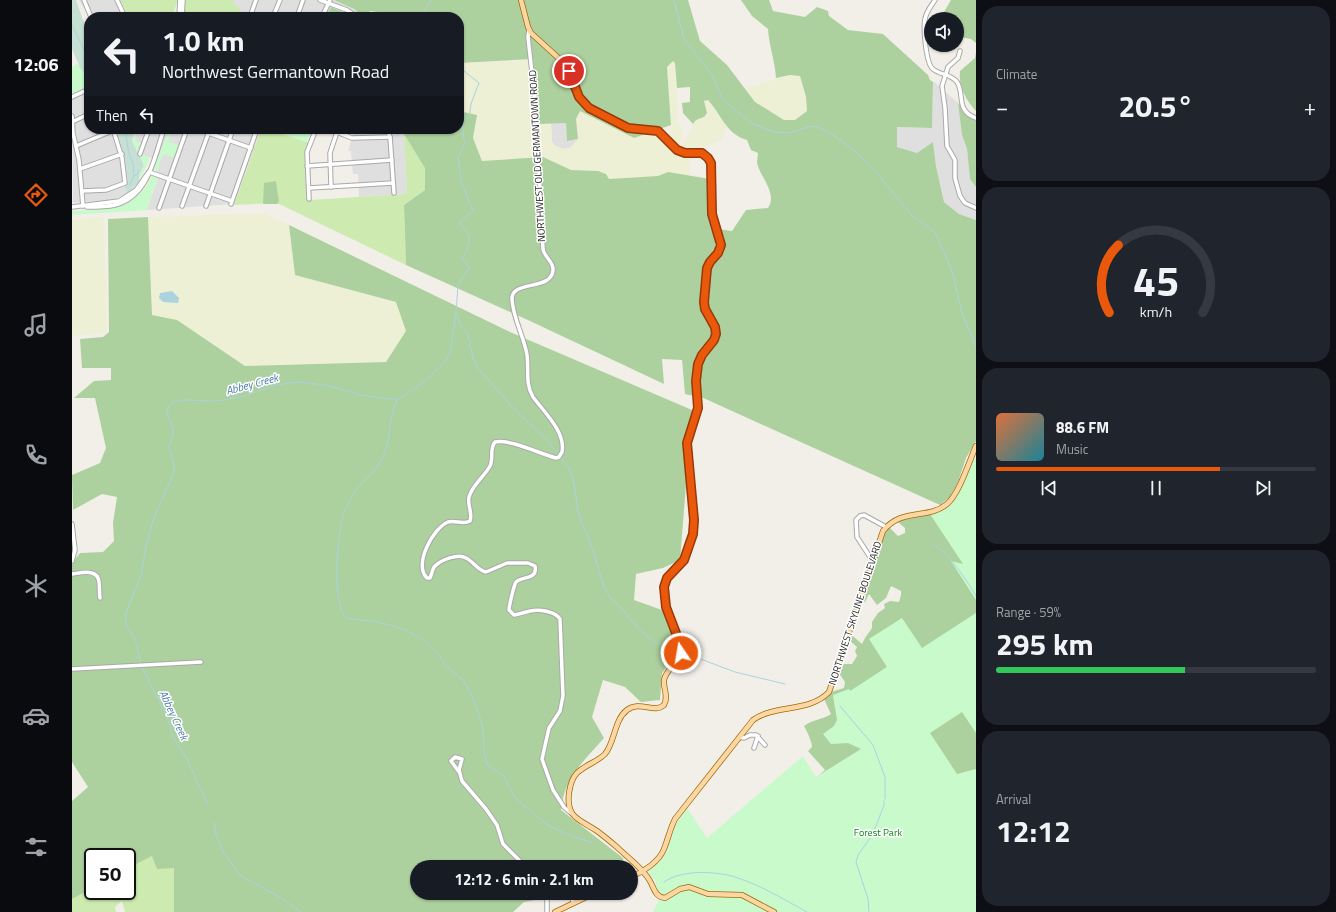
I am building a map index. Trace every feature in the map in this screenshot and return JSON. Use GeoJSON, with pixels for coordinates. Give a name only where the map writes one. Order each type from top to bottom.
{"type":"FeatureCollection","features":[{"type":"Feature","properties":{"kind":"main road"},"geometry":{"type":"LineString","coordinates":[[521,0],[529,30],[537,40],[565,64],[578,94],[587,106],[626,127],[658,131],[677,150],[685,153],[700,153],[708,158],[712,168],[712,214],[721,245],[718,253],[708,267],[704,298],[704,307],[715,327],[716,336],[713,343],[702,355],[698,364],[696,381],[698,408],[687,443],[694,530],[684,560],[667,578],[664,587],[666,607],[679,641],[681,653],[665,678],[664,684],[666,697],[664,705],[657,709],[640,706],[627,710],[621,718],[609,748],[598,760],[583,768],[575,777],[570,787],[569,805],[572,814],[579,821],[602,834],[642,871],[649,879],[656,894],[662,898],[682,887],[689,886],[708,894],[742,895],[774,912]]}},
{"type":"Feature","properties":{"kind":"main road"},"geometry":{"type":"LineString","coordinates":[[886,527],[897,519],[936,510],[947,504],[954,494],[976,446]]}},
{"type":"Feature","properties":{"kind":"main road","name":"NORTHWEST SKYLINE BOULEVARD"},"geometry":{"type":"LineString","coordinates":[[638,873],[655,862],[663,853],[675,819],[748,726],[759,716],[816,702],[829,692],[880,536],[886,527]]}},
{"type":"Feature","properties":{"kind":"main road"},"geometry":{"type":"LineString","coordinates":[[555,912],[578,900]]}},
{"type":"Feature","properties":{"kind":"street"},"geometry":{"type":"LineString","coordinates":[[84,0],[89,12]]}},
{"type":"Feature","properties":{"kind":"street"},"geometry":{"type":"LineString","coordinates":[[117,0],[123,12]]}},
{"type":"Feature","properties":{"kind":"street"},"geometry":{"type":"LineString","coordinates":[[180,0],[181,12]]}},
{"type":"Feature","properties":{"kind":"street"},"geometry":{"type":"LineString","coordinates":[[182,12],[183,0]]}},
{"type":"Feature","properties":{"kind":"street"},"geometry":{"type":"LineString","coordinates":[[252,12],[256,0]]}},
{"type":"Feature","properties":{"kind":"street"},"geometry":{"type":"LineString","coordinates":[[275,12],[280,0]]}},
{"type":"Feature","properties":{"kind":"street"},"geometry":{"type":"LineString","coordinates":[[299,12],[303,0]]}},
{"type":"Feature","properties":{"kind":"street"},"geometry":{"type":"LineString","coordinates":[[320,0],[329,2],[350,12]]}},
{"type":"Feature","properties":{"kind":"street"},"geometry":{"type":"LineString","coordinates":[[935,0],[927,12],[924,22],[928,60],[932,68],[952,78],[958,83],[962,104],[970,115],[976,118]]}},
{"type":"Feature","properties":{"kind":"street"},"geometry":{"type":"LineString","coordinates":[[324,12],[329,2]]}},
{"type":"Feature","properties":{"kind":"street","name":"NORTHWEST OLD GERMANTOWN ROAD"},"geometry":{"type":"LineString","coordinates":[[529,30],[528,37],[536,109],[543,249],[545,257],[553,267],[553,271],[545,282],[516,290],[512,295],[512,299],[516,321],[527,355],[528,389],[558,431],[561,440],[562,452],[559,457],[556,458],[521,446],[495,442],[492,447],[490,466],[475,485],[470,495],[470,521],[465,523],[450,522],[444,525],[430,542],[422,563],[424,574],[427,578],[430,578],[432,570],[436,565],[456,556],[466,557],[477,568],[486,572],[507,562],[528,562],[535,566],[535,572],[530,578],[519,581],[515,584],[509,610],[514,615],[533,610],[556,614],[560,619],[562,707],[558,716],[549,728],[542,759],[553,790],[564,807],[572,814]]}},
{"type":"Feature","properties":{"kind":"street"},"geometry":{"type":"LineString","coordinates":[[960,52],[958,58],[948,67],[941,90],[945,108],[947,146],[955,160],[956,178],[960,196],[965,203],[976,208]]}},
{"type":"Feature","properties":{"kind":"street"},"geometry":{"type":"LineString","coordinates":[[72,97],[84,91]]}},
{"type":"Feature","properties":{"kind":"street"},"geometry":{"type":"LineString","coordinates":[[72,116],[74,121],[73,134],[80,169],[84,206]]}},
{"type":"Feature","properties":{"kind":"street"},"geometry":{"type":"LineString","coordinates":[[74,121],[84,116]]}},
{"type":"Feature","properties":{"kind":"street"},"geometry":{"type":"LineString","coordinates":[[76,146],[103,134]]}},
{"type":"Feature","properties":{"kind":"street"},"geometry":{"type":"LineString","coordinates":[[82,191],[106,190],[124,184],[122,154],[116,134]]}},
{"type":"Feature","properties":{"kind":"street"},"geometry":{"type":"LineString","coordinates":[[140,154],[147,134]]}},
{"type":"Feature","properties":{"kind":"street"},"geometry":{"type":"LineString","coordinates":[[72,207],[110,206],[127,200],[142,188],[147,179],[162,134]]}},
{"type":"Feature","properties":{"kind":"street"},"geometry":{"type":"LineString","coordinates":[[158,208],[185,134]]}},
{"type":"Feature","properties":{"kind":"street"},"geometry":{"type":"LineString","coordinates":[[182,206],[208,134]]}},
{"type":"Feature","properties":{"kind":"street"},"geometry":{"type":"LineString","coordinates":[[216,134],[251,148]]}},
{"type":"Feature","properties":{"kind":"street"},"geometry":{"type":"LineString","coordinates":[[206,206],[231,134]]}},
{"type":"Feature","properties":{"kind":"street"},"geometry":{"type":"LineString","coordinates":[[149,172],[190,186],[231,203],[256,134]]}},
{"type":"Feature","properties":{"kind":"street"},"geometry":{"type":"LineString","coordinates":[[309,199],[307,166],[308,148],[314,134]]}},
{"type":"Feature","properties":{"kind":"street"},"geometry":{"type":"LineString","coordinates":[[331,187],[330,153],[336,134]]}},
{"type":"Feature","properties":{"kind":"street"},"geometry":{"type":"LineString","coordinates":[[342,134],[352,138],[390,136],[394,194]]}},
{"type":"Feature","properties":{"kind":"street"},"geometry":{"type":"LineString","coordinates":[[80,169],[122,154]]}},
{"type":"Feature","properties":{"kind":"street"},"geometry":{"type":"LineString","coordinates":[[307,166],[392,160]]}},
{"type":"Feature","properties":{"kind":"street"},"geometry":{"type":"LineString","coordinates":[[309,188],[393,183]]}},
{"type":"Feature","properties":{"kind":"street"},"geometry":{"type":"LineString","coordinates":[[872,560],[857,537],[856,520],[860,516],[864,515],[886,527]]}},
{"type":"Feature","properties":{"kind":"street"},"geometry":{"type":"LineString","coordinates":[[72,524],[75,552],[72,561]]}},
{"type":"Feature","properties":{"kind":"street"},"geometry":{"type":"LineString","coordinates":[[72,574],[91,572],[96,575],[99,579],[100,598]]}},
{"type":"Feature","properties":{"kind":"street"},"geometry":{"type":"LineString","coordinates":[[72,669],[201,662]]}},
{"type":"Feature","properties":{"kind":"street"},"geometry":{"type":"LineString","coordinates":[[739,737],[744,738],[752,734],[758,736],[765,745]]}},
{"type":"Feature","properties":{"kind":"street"},"geometry":{"type":"LineString","coordinates":[[754,748],[758,736]]}},
{"type":"Feature","properties":{"kind":"street"},"geometry":{"type":"LineString","coordinates":[[459,772],[462,781],[497,825],[503,844],[519,860]]}},
{"type":"Feature","properties":{"kind":"street"},"geometry":{"type":"LineString","coordinates":[[547,900],[547,912]]}},
{"type":"Feature","properties":{"kind":"shaded area"},"geometry":{"type":"Polygon","coordinates":[[[79,0],[114,0],[120,12],[86,12],[79,0]]]}},
{"type":"Feature","properties":{"kind":"shaded area"},"geometry":{"type":"Polygon","coordinates":[[[233,0],[334,0],[357,12],[344,12],[331,7],[328,12],[234,12],[233,0]]]}},
{"type":"Feature","properties":{"kind":"shaded area"},"geometry":{"type":"Polygon","coordinates":[[[933,81],[958,103],[962,135],[967,149],[970,179],[976,187],[976,220],[959,214],[944,202],[936,166],[933,142],[917,153],[897,147],[897,127],[932,128],[933,81]]]}},
{"type":"Feature","properties":{"kind":"shaded area"},"geometry":{"type":"Polygon","coordinates":[[[84,88],[84,134],[118,134],[125,158],[128,182],[124,187],[128,193],[112,200],[73,203],[72,94],[84,88]]]}},
{"type":"Feature","properties":{"kind":"shaded area"},"geometry":{"type":"Polygon","coordinates":[[[551,123],[566,123],[567,141],[578,139],[574,145],[570,148],[563,149],[554,145],[552,142],[551,123]]]}},
{"type":"Feature","properties":{"kind":"shaded area"},"geometry":{"type":"Polygon","coordinates":[[[136,134],[259,134],[234,204],[148,210],[148,206],[160,173],[155,170],[158,160],[139,154],[137,145],[140,146],[134,141],[136,134]]]}},
{"type":"Feature","properties":{"kind":"shaded area"},"geometry":{"type":"Polygon","coordinates":[[[353,134],[404,134],[407,194],[359,197],[358,174],[353,174],[351,151],[348,151],[353,134]]]}},
{"type":"Feature","properties":{"kind":"green space"},"geometry":{"type":"Polygon","coordinates":[[[72,0],[76,0],[84,21],[84,76],[77,68],[79,65],[72,49],[72,0]]]}},
{"type":"Feature","properties":{"kind":"green space"},"geometry":{"type":"Polygon","coordinates":[[[120,0],[178,0],[174,12],[126,12],[120,0]]]}},
{"type":"Feature","properties":{"kind":"green space"},"geometry":{"type":"Polygon","coordinates":[[[185,0],[233,0],[234,5],[241,8],[240,12],[185,12],[185,0]]]}},
{"type":"Feature","properties":{"kind":"green space"},"geometry":{"type":"Polygon","coordinates":[[[334,0],[688,0],[700,41],[727,65],[755,102],[784,120],[795,120],[807,111],[806,97],[800,76],[790,75],[776,78],[768,29],[752,16],[741,0],[769,0],[773,11],[805,17],[817,7],[828,11],[829,16],[848,30],[883,34],[928,75],[930,80],[933,82],[932,128],[897,127],[897,147],[917,153],[933,142],[936,166],[944,202],[959,214],[976,220],[976,441],[966,458],[958,482],[950,497],[940,505],[699,396],[700,363],[717,342],[720,333],[705,301],[708,274],[711,265],[722,251],[722,242],[718,229],[732,231],[746,210],[768,208],[771,202],[771,197],[770,191],[757,163],[758,153],[751,150],[747,140],[734,133],[724,123],[713,105],[708,100],[704,101],[707,113],[704,117],[696,120],[693,124],[683,113],[682,103],[690,102],[690,87],[677,88],[675,63],[673,61],[667,67],[671,125],[634,138],[580,111],[576,119],[578,139],[567,141],[566,123],[539,124],[533,59],[464,63],[464,12],[357,12],[334,0]]]}},
{"type":"Feature","properties":{"kind":"green space"},"geometry":{"type":"Polygon","coordinates":[[[951,0],[976,0],[976,43],[971,39],[964,38],[964,12],[944,12],[951,0]]]}},
{"type":"Feature","properties":{"kind":"green space"},"geometry":{"type":"Polygon","coordinates":[[[331,7],[343,12],[328,12],[331,7]]]}},
{"type":"Feature","properties":{"kind":"green space"},"geometry":{"type":"Polygon","coordinates":[[[976,52],[976,111],[969,102],[960,82],[960,71],[975,58],[976,52]]]}},
{"type":"Feature","properties":{"kind":"green space"},"geometry":{"type":"Polygon","coordinates":[[[527,60],[533,108],[534,158],[482,161],[473,138],[477,115],[464,112],[464,63],[527,60]]]}},
{"type":"Feature","properties":{"kind":"green space"},"geometry":{"type":"Polygon","coordinates":[[[673,61],[675,63],[678,122],[683,129],[683,138],[679,145],[676,146],[670,135],[671,125],[667,67],[673,61]]]}},
{"type":"Feature","properties":{"kind":"green space"},"geometry":{"type":"Polygon","coordinates":[[[77,64],[84,73],[84,88],[72,94],[72,67],[77,64]]]}},
{"type":"Feature","properties":{"kind":"green space"},"geometry":{"type":"Polygon","coordinates":[[[790,75],[800,75],[806,97],[807,111],[795,120],[784,120],[755,102],[745,88],[790,75]]]}},
{"type":"Feature","properties":{"kind":"green space"},"geometry":{"type":"Polygon","coordinates":[[[708,99],[718,111],[727,128],[721,140],[699,150],[680,149],[696,120],[704,117],[704,101],[708,99]]]}},
{"type":"Feature","properties":{"kind":"green space"},"geometry":{"type":"Polygon","coordinates":[[[958,103],[976,119],[976,187],[970,179],[967,149],[962,135],[958,103]]]}},
{"type":"Feature","properties":{"kind":"green space"},"geometry":{"type":"Polygon","coordinates":[[[580,111],[634,138],[651,132],[656,134],[666,143],[690,158],[690,176],[668,172],[658,176],[609,179],[598,171],[571,170],[541,157],[539,124],[551,123],[552,142],[554,145],[563,149],[570,148],[578,139],[576,119],[580,111]]]}},
{"type":"Feature","properties":{"kind":"green space"},"geometry":{"type":"Polygon","coordinates":[[[464,112],[477,115],[473,138],[482,161],[543,157],[571,170],[598,171],[606,174],[609,179],[658,176],[668,172],[710,179],[708,206],[715,235],[715,252],[708,257],[701,291],[701,303],[713,330],[713,337],[697,359],[693,380],[694,396],[685,394],[682,360],[662,359],[664,384],[406,265],[404,205],[425,190],[425,168],[404,134],[464,134],[464,112]]]}},
{"type":"Feature","properties":{"kind":"green space"},"geometry":{"type":"Polygon","coordinates":[[[118,134],[134,134],[132,141],[144,165],[139,176],[139,182],[128,193],[124,187],[128,182],[125,158],[118,134]]]}},
{"type":"Feature","properties":{"kind":"green space"},"geometry":{"type":"Polygon","coordinates":[[[134,134],[136,134],[134,140],[143,144],[137,147],[140,149],[140,154],[150,158],[139,182],[139,176],[144,165],[132,141],[134,134]]]}},
{"type":"Feature","properties":{"kind":"green space"},"geometry":{"type":"Polygon","coordinates":[[[167,134],[170,134],[168,142],[179,145],[174,158],[163,154],[157,172],[154,169],[167,134]]]}},
{"type":"Feature","properties":{"kind":"green space"},"geometry":{"type":"Polygon","coordinates":[[[259,134],[283,134],[310,143],[307,150],[310,200],[407,194],[404,134],[425,166],[425,190],[404,205],[406,265],[277,203],[234,205],[259,134]]]}},
{"type":"Feature","properties":{"kind":"green space"},"geometry":{"type":"Polygon","coordinates":[[[283,134],[310,134],[307,142],[283,134]]]}},
{"type":"Feature","properties":{"kind":"green space"},"geometry":{"type":"Polygon","coordinates":[[[152,176],[158,177],[148,210],[72,215],[72,211],[96,210],[118,206],[128,202],[137,196],[152,176]]]}},
{"type":"Feature","properties":{"kind":"green space"},"geometry":{"type":"Polygon","coordinates":[[[276,181],[279,202],[277,203],[279,204],[263,204],[264,183],[276,181]]]}},
{"type":"Feature","properties":{"kind":"green space"},"geometry":{"type":"Polygon","coordinates":[[[264,213],[289,225],[295,275],[396,302],[407,331],[385,362],[245,366],[177,320],[152,315],[148,217],[264,213]]]}},
{"type":"Feature","properties":{"kind":"green space"},"geometry":{"type":"Polygon","coordinates":[[[102,217],[104,219],[107,329],[105,333],[72,336],[72,220],[102,217]]]}},
{"type":"Feature","properties":{"kind":"green space"},"geometry":{"type":"Polygon","coordinates":[[[148,217],[152,315],[177,320],[245,366],[386,362],[406,331],[396,302],[295,275],[289,225],[510,332],[692,410],[680,560],[663,568],[636,574],[634,600],[662,610],[678,650],[662,673],[660,700],[641,702],[625,687],[603,680],[592,717],[604,738],[582,762],[571,779],[566,788],[561,810],[623,858],[623,860],[410,860],[410,900],[536,900],[524,902],[513,912],[174,912],[174,868],[157,869],[152,856],[136,864],[136,848],[84,848],[84,893],[72,899],[72,801],[88,787],[72,762],[72,563],[80,553],[103,552],[114,541],[113,523],[117,497],[102,494],[73,510],[72,475],[100,463],[106,448],[95,398],[74,398],[94,381],[111,380],[111,368],[82,368],[80,339],[103,337],[109,332],[108,219],[148,217]]]}},
{"type":"Feature","properties":{"kind":"green space"},"geometry":{"type":"Polygon","coordinates":[[[976,459],[976,600],[951,561],[963,564],[930,514],[943,510],[950,505],[962,487],[973,460],[976,459]]]}},
{"type":"Feature","properties":{"kind":"green space","name":"Forest Park"},"geometry":{"type":"Polygon","coordinates":[[[938,512],[940,517],[976,533],[976,912],[666,912],[825,770],[808,751],[812,745],[804,726],[831,714],[824,699],[831,692],[844,688],[845,682],[839,673],[842,664],[852,664],[857,656],[855,651],[857,647],[849,640],[851,635],[862,644],[872,628],[872,622],[878,613],[885,608],[884,604],[890,601],[899,602],[901,595],[901,591],[891,586],[886,598],[877,605],[869,594],[865,602],[861,602],[882,537],[889,527],[898,536],[905,533],[905,528],[898,522],[899,521],[938,512]]]}},
{"type":"Feature","properties":{"kind":"green space","name":"Forest Park"},"geometry":{"type":"Polygon","coordinates":[[[976,613],[976,733],[962,712],[930,733],[957,774],[976,769],[976,912],[653,912],[661,896],[655,880],[648,872],[660,862],[666,854],[675,825],[687,808],[707,838],[803,756],[816,777],[861,749],[848,743],[831,744],[823,734],[834,726],[837,720],[833,695],[849,689],[850,691],[887,667],[869,639],[902,618],[922,648],[976,613]]]}},
{"type":"Feature","properties":{"kind":"green space"},"geometry":{"type":"Polygon","coordinates":[[[152,856],[174,868],[174,912],[125,912],[122,901],[115,907],[116,912],[72,912],[72,899],[84,893],[84,900],[136,900],[136,864],[152,856]]]}},
{"type":"Feature","properties":{"kind":"water"},"geometry":{"type":"Polygon","coordinates":[[[172,291],[179,298],[178,303],[163,302],[159,298],[160,293],[172,291]]]}},
{"type":"Feature","properties":{"kind":"waterway","name":"Abbey Creek"},"geometry":{"type":"LineString","coordinates":[[424,12],[431,0]]}},
{"type":"Feature","properties":{"kind":"waterway"},"geometry":{"type":"LineString","coordinates":[[674,0],[684,39],[713,76],[721,96],[729,105],[752,123],[773,132],[788,133],[812,126],[818,127],[835,136],[856,152],[880,177],[912,216],[935,232],[952,271],[962,313],[976,346]]}},
{"type":"Feature","properties":{"kind":"waterway"},"geometry":{"type":"LineString","coordinates":[[72,25],[84,50]]}},
{"type":"Feature","properties":{"kind":"waterway"},"geometry":{"type":"LineString","coordinates":[[464,71],[479,83],[471,104],[469,118],[464,120]]}},
{"type":"Feature","properties":{"kind":"waterway"},"geometry":{"type":"LineString","coordinates":[[126,134],[129,154],[133,164],[134,176],[130,185]]}},
{"type":"Feature","properties":{"kind":"waterway"},"geometry":{"type":"LineString","coordinates":[[463,134],[465,143],[458,158],[462,184],[473,211],[460,222],[461,226],[469,237],[467,249],[462,258],[462,260],[467,263],[469,268],[458,284],[456,314],[450,353],[446,361],[424,382],[397,400],[392,414],[387,445],[382,459],[376,469],[358,488],[346,508],[340,531],[338,548],[337,584],[339,600],[342,612],[348,619],[398,627],[430,645],[445,665],[462,679],[470,693],[482,724],[485,754],[488,766],[503,775],[515,798],[546,824],[564,833],[593,843]]}},
{"type":"Feature","properties":{"kind":"waterway"},"geometry":{"type":"LineString","coordinates":[[134,176],[137,175],[139,170]]}},
{"type":"Feature","properties":{"kind":"waterway"},"geometry":{"type":"LineString","coordinates":[[456,315],[462,327],[468,334],[473,359],[477,367],[515,410],[548,441],[558,454]]}},
{"type":"Feature","properties":{"kind":"waterway","name":"Abbey Creek"},"geometry":{"type":"LineString","coordinates":[[141,664],[137,645],[126,624],[126,613],[141,575],[146,546],[154,517],[174,473],[174,465],[169,447],[173,435],[173,428],[167,413],[169,406],[173,402],[184,400],[217,401],[245,396],[276,385],[297,382],[326,385],[361,395],[397,400]]}},
{"type":"Feature","properties":{"kind":"waterway"},"geometry":{"type":"LineString","coordinates":[[560,457],[569,468],[574,483],[578,512],[590,541],[604,587],[611,599],[648,637],[657,643],[679,651]]}},
{"type":"Feature","properties":{"kind":"waterway"},"geometry":{"type":"LineString","coordinates":[[934,544],[957,568],[976,596]]}},
{"type":"Feature","properties":{"kind":"waterway"},"geometry":{"type":"LineString","coordinates":[[682,652],[735,672],[785,684]]}},
{"type":"Feature","properties":{"kind":"waterway","name":"Abbey Creek"},"geometry":{"type":"LineString","coordinates":[[142,667],[167,717],[173,737],[187,759],[208,805]]}},
{"type":"Feature","properties":{"kind":"waterway"},"geometry":{"type":"LineString","coordinates":[[840,706],[873,745],[885,777],[885,799]]}},
{"type":"Feature","properties":{"kind":"waterway"},"geometry":{"type":"LineString","coordinates":[[869,912],[868,899],[856,862],[858,855],[873,834],[884,805],[884,801]]}},
{"type":"Feature","properties":{"kind":"waterway","name":"Abbey Creek"},"geometry":{"type":"LineString","coordinates":[[214,822],[216,835],[223,852],[241,876],[281,898],[301,912]]}},
{"type":"Feature","properties":{"kind":"waterway"},"geometry":{"type":"LineString","coordinates":[[664,882],[680,875],[690,873],[700,872],[721,874],[747,881],[807,912]]}},
{"type":"Feature","properties":{"kind":"route"},"geometry":{"type":"LineString","coordinates":[[569,71],[579,97],[589,108],[628,128],[658,131],[680,152],[696,152],[706,155],[710,159],[712,168],[712,214],[721,245],[720,250],[707,268],[704,307],[715,327],[716,334],[713,343],[699,360],[696,372],[698,408],[689,433],[686,448],[694,520],[693,534],[683,562],[680,567],[667,578],[664,587],[666,607],[681,646],[681,653]]}}]}
